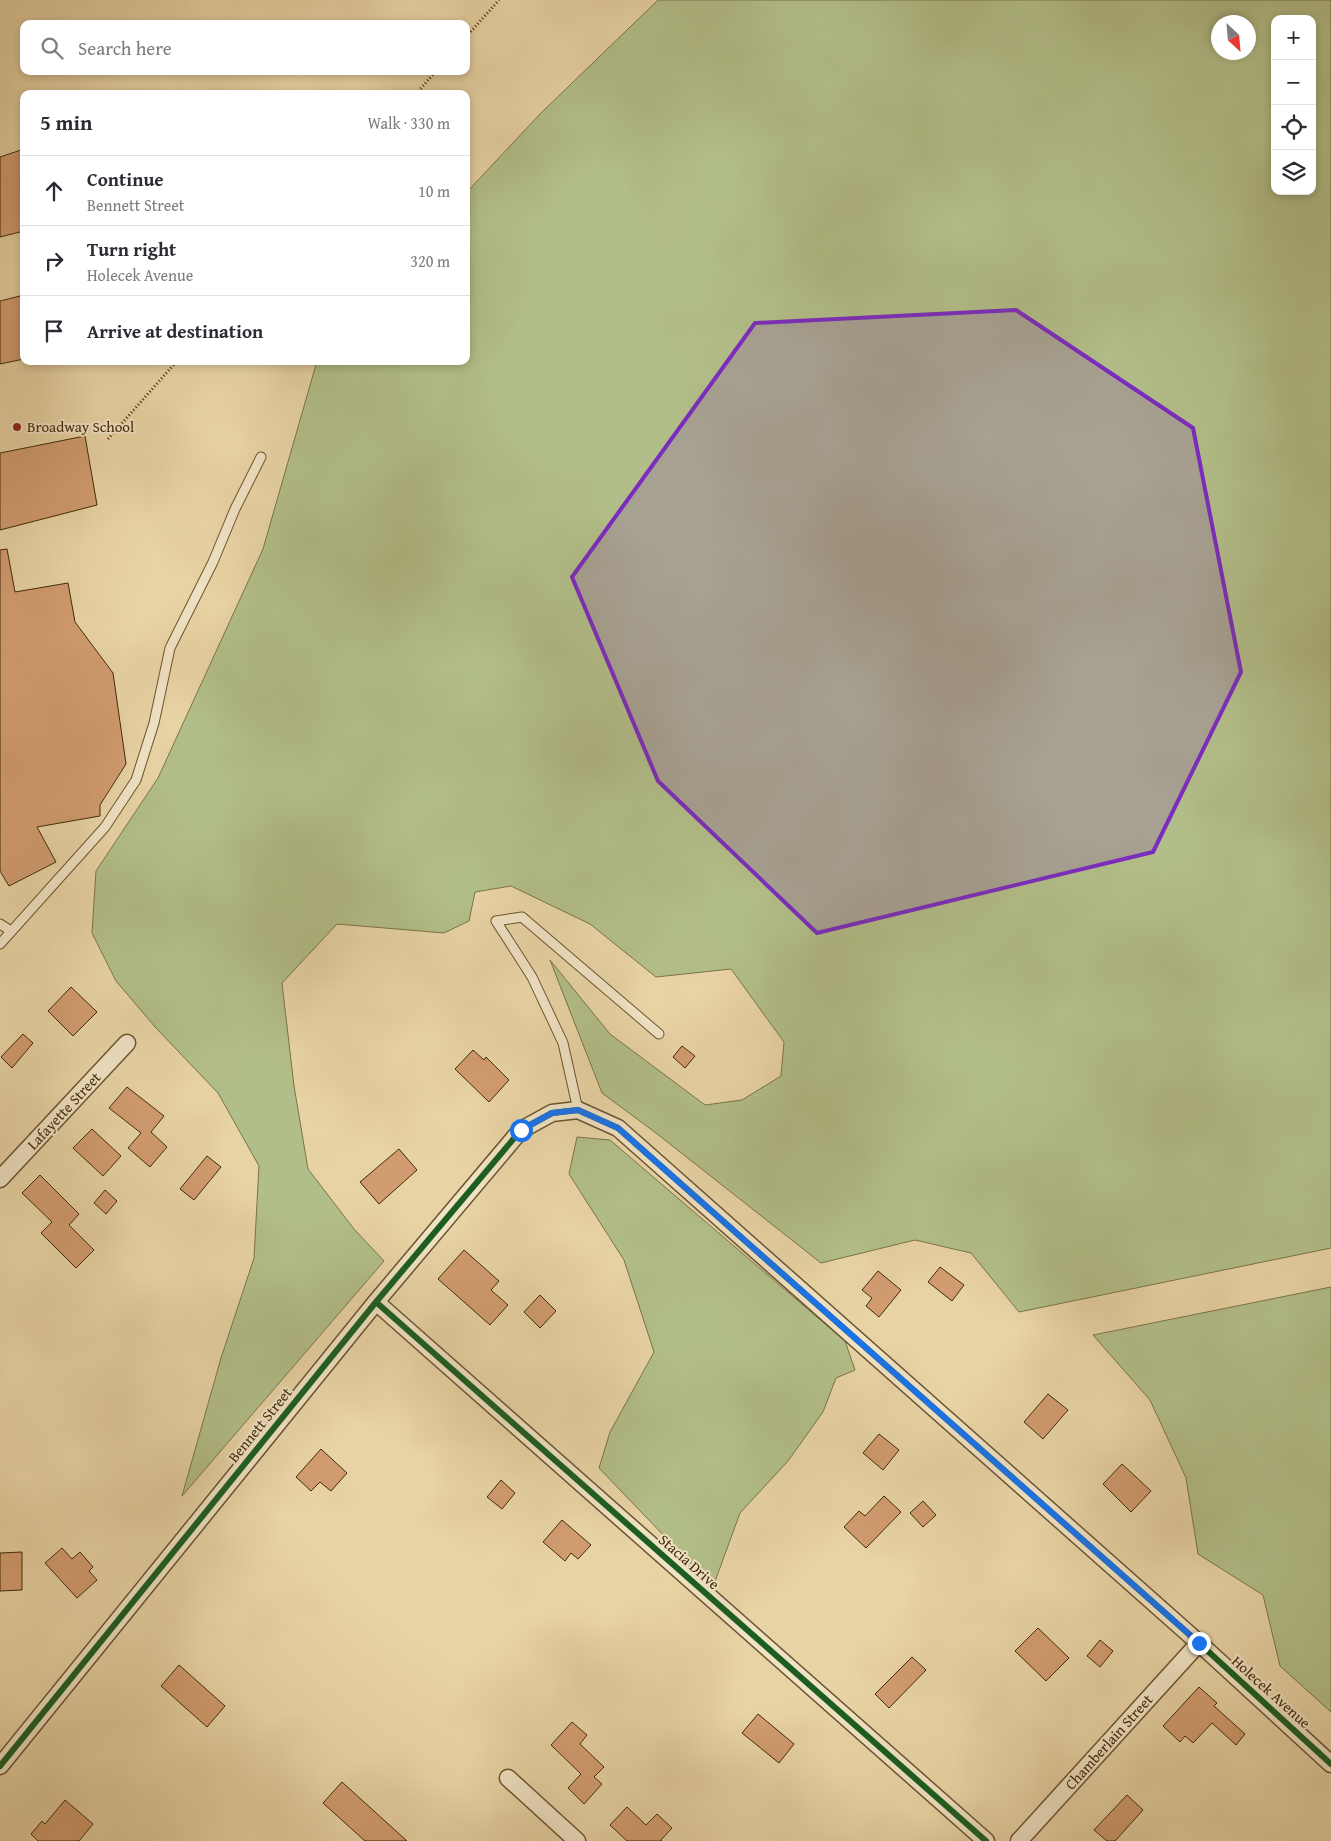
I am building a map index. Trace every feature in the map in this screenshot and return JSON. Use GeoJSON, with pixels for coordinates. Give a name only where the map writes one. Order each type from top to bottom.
{"type":"FeatureCollection","features":[{"type":"Feature","properties":{"kind":"street","name":"Lafayette Street"},"geometry":{"type":"LineString","coordinates":[[0,1178],[127,1043]]}},
{"type":"Feature","properties":{"kind":"street","name":"Bennett Street"},"geometry":{"type":"LineString","coordinates":[[0,1766],[376,1302],[521,1130],[552,1113],[578,1110]]}},
{"type":"Feature","properties":{"kind":"street","name":"Holecek Avenue"},"geometry":{"type":"LineString","coordinates":[[578,1110],[618,1128],[1199,1643],[1331,1764]]}},
{"type":"Feature","properties":{"kind":"street","name":"Stacia Drive"},"geometry":{"type":"LineString","coordinates":[[376,1302],[986,1841]]}},
{"type":"Feature","properties":{"kind":"street","name":"Chamberlain Street"},"geometry":{"type":"LineString","coordinates":[[1019,1841],[1199,1643]]}},
{"type":"Feature","properties":{"kind":"street"},"geometry":{"type":"LineString","coordinates":[[508,1778],[577,1841]]}},
{"type":"Feature","properties":{"kind":"lane"},"geometry":{"type":"LineString","coordinates":[[0,944],[105,827],[136,780],[154,722],[170,648],[213,562],[235,509],[261,457]]}},
{"type":"Feature","properties":{"kind":"lane"},"geometry":{"type":"LineString","coordinates":[[578,1110],[563,1043],[532,976],[496,921],[522,917],[659,1034]]}},
{"type":"Feature","properties":{"kind":"lane"},"geometry":{"type":"LineString","coordinates":[[0,924],[11,931]]}},
{"type":"Feature","properties":{"kind":"path"},"geometry":{"type":"LineString","coordinates":[[470,33],[500,0]]}},
{"type":"Feature","properties":{"kind":"path"},"geometry":{"type":"LineString","coordinates":[[419,90],[433,75]]}},
{"type":"Feature","properties":{"kind":"path"},"geometry":{"type":"LineString","coordinates":[[108,439],[173,365]]}},
{"type":"Feature","properties":{"kind":"highlighted area"},"geometry":{"type":"Polygon","coordinates":[[[1016,310],[1193,428],[1241,672],[1153,852],[817,933],[658,781],[572,577],[755,323],[1016,310]]]}},
{"type":"Feature","properties":{"kind":"green space"},"geometry":{"type":"Polygon","coordinates":[[[658,0],[1331,0],[1331,1248],[1019,1312],[971,1253],[915,1240],[821,1263],[656,1133],[602,1093],[550,960],[610,1034],[705,1105],[742,1100],[781,1076],[784,1042],[731,969],[656,977],[590,924],[511,886],[475,892],[469,921],[444,933],[337,924],[282,983],[294,1086],[308,1169],[354,1229],[384,1261],[182,1496],[221,1358],[254,1258],[259,1166],[218,1093],[156,1028],[116,981],[92,933],[96,871],[158,778],[263,549],[316,365],[470,365],[470,189],[540,114],[658,0]]]}},
{"type":"Feature","properties":{"kind":"green space"},"geometry":{"type":"Polygon","coordinates":[[[577,1137],[610,1140],[845,1341],[855,1370],[836,1378],[823,1412],[788,1461],[740,1513],[713,1587],[599,1468],[610,1432],[654,1352],[624,1260],[569,1174],[577,1137]]]}},
{"type":"Feature","properties":{"kind":"green space"},"geometry":{"type":"Polygon","coordinates":[[[1331,1287],[1331,1712],[1280,1666],[1263,1595],[1198,1554],[1186,1478],[1150,1400],[1093,1335],[1331,1287]]]}},
{"type":"Feature","properties":{"kind":"building"},"geometry":{"type":"Polygon","coordinates":[[[20,150],[20,232],[0,237],[0,157],[20,150]]]}},
{"type":"Feature","properties":{"kind":"building"},"geometry":{"type":"Polygon","coordinates":[[[20,296],[20,360],[0,364],[0,301],[20,296]]]}},
{"type":"Feature","properties":{"kind":"building"},"geometry":{"type":"Polygon","coordinates":[[[85,436],[97,505],[0,530],[0,453],[85,436]]]}},
{"type":"Feature","properties":{"kind":"building"},"geometry":{"type":"Polygon","coordinates":[[[7,549],[15,592],[68,583],[75,622],[113,673],[126,764],[100,805],[100,816],[37,827],[56,862],[9,886],[0,871],[0,550],[7,549]]]}},
{"type":"Feature","properties":{"kind":"building"},"geometry":{"type":"Polygon","coordinates":[[[71,987],[97,1012],[73,1036],[48,1011],[71,987]]]}},
{"type":"Feature","properties":{"kind":"building"},"geometry":{"type":"Polygon","coordinates":[[[23,1034],[33,1043],[12,1068],[1,1057],[23,1034]]]}},
{"type":"Feature","properties":{"kind":"building"},"geometry":{"type":"Polygon","coordinates":[[[682,1046],[695,1056],[685,1068],[673,1057],[682,1046]]]}},
{"type":"Feature","properties":{"kind":"building"},"geometry":{"type":"Polygon","coordinates":[[[473,1050],[484,1060],[486,1057],[509,1080],[489,1102],[455,1069],[473,1050]]]}},
{"type":"Feature","properties":{"kind":"building"},"geometry":{"type":"Polygon","coordinates":[[[127,1087],[164,1116],[151,1132],[167,1147],[150,1167],[128,1148],[141,1133],[109,1108],[127,1087]]]}},
{"type":"Feature","properties":{"kind":"building"},"geometry":{"type":"Polygon","coordinates":[[[92,1129],[121,1156],[103,1176],[73,1148],[92,1129]]]}},
{"type":"Feature","properties":{"kind":"building"},"geometry":{"type":"Polygon","coordinates":[[[399,1149],[417,1170],[379,1204],[360,1182],[399,1149]]]}},
{"type":"Feature","properties":{"kind":"building"},"geometry":{"type":"Polygon","coordinates":[[[207,1156],[221,1167],[194,1200],[180,1189],[207,1156]]]}},
{"type":"Feature","properties":{"kind":"building"},"geometry":{"type":"Polygon","coordinates":[[[40,1175],[79,1214],[69,1225],[94,1250],[76,1268],[41,1233],[52,1222],[22,1193],[40,1175]]]}},
{"type":"Feature","properties":{"kind":"building"},"geometry":{"type":"Polygon","coordinates":[[[105,1190],[117,1201],[106,1214],[94,1203],[105,1190]]]}},
{"type":"Feature","properties":{"kind":"building"},"geometry":{"type":"Polygon","coordinates":[[[464,1250],[499,1281],[491,1290],[508,1305],[490,1325],[438,1279],[464,1250]]]}},
{"type":"Feature","properties":{"kind":"building"},"geometry":{"type":"Polygon","coordinates":[[[940,1267],[964,1285],[952,1301],[928,1282],[940,1267]]]}},
{"type":"Feature","properties":{"kind":"building"},"geometry":{"type":"Polygon","coordinates":[[[878,1271],[901,1290],[879,1317],[866,1306],[872,1298],[862,1290],[878,1271]]]}},
{"type":"Feature","properties":{"kind":"building"},"geometry":{"type":"Polygon","coordinates":[[[540,1295],[556,1311],[540,1328],[524,1312],[540,1295]]]}},
{"type":"Feature","properties":{"kind":"building"},"geometry":{"type":"Polygon","coordinates":[[[1048,1394],[1068,1410],[1043,1439],[1024,1422],[1048,1394]]]}},
{"type":"Feature","properties":{"kind":"building"},"geometry":{"type":"Polygon","coordinates":[[[879,1434],[899,1450],[883,1470],[863,1453],[879,1434]]]}},
{"type":"Feature","properties":{"kind":"building"},"geometry":{"type":"Polygon","coordinates":[[[321,1449],[347,1473],[331,1491],[320,1482],[311,1491],[296,1477],[321,1449]]]}},
{"type":"Feature","properties":{"kind":"building"},"geometry":{"type":"Polygon","coordinates":[[[1122,1464],[1151,1491],[1131,1512],[1103,1484],[1122,1464]]]}},
{"type":"Feature","properties":{"kind":"building"},"geometry":{"type":"Polygon","coordinates":[[[501,1480],[515,1493],[502,1509],[487,1497],[501,1480]]]}},
{"type":"Feature","properties":{"kind":"building"},"geometry":{"type":"Polygon","coordinates":[[[884,1496],[901,1512],[866,1548],[844,1527],[859,1511],[865,1516],[884,1496]]]}},
{"type":"Feature","properties":{"kind":"building"},"geometry":{"type":"Polygon","coordinates":[[[923,1501],[936,1515],[923,1527],[910,1513],[923,1501]]]}},
{"type":"Feature","properties":{"kind":"building"},"geometry":{"type":"Polygon","coordinates":[[[562,1520],[591,1545],[578,1559],[571,1553],[565,1561],[543,1542],[562,1520]]]}},
{"type":"Feature","properties":{"kind":"building"},"geometry":{"type":"Polygon","coordinates":[[[62,1548],[72,1559],[80,1552],[93,1567],[89,1571],[97,1580],[77,1598],[45,1563],[62,1548]]]}},
{"type":"Feature","properties":{"kind":"building"},"geometry":{"type":"Polygon","coordinates":[[[22,1552],[22,1590],[0,1591],[0,1553],[22,1552]]]}},
{"type":"Feature","properties":{"kind":"building"},"geometry":{"type":"Polygon","coordinates":[[[1038,1628],[1069,1658],[1046,1681],[1015,1651],[1038,1628]]]}},
{"type":"Feature","properties":{"kind":"building"},"geometry":{"type":"Polygon","coordinates":[[[1100,1640],[1113,1651],[1100,1667],[1087,1656],[1100,1640]]]}},
{"type":"Feature","properties":{"kind":"building"},"geometry":{"type":"Polygon","coordinates":[[[912,1657],[926,1670],[889,1708],[875,1694],[912,1657]]]}},
{"type":"Feature","properties":{"kind":"building"},"geometry":{"type":"Polygon","coordinates":[[[179,1665],[225,1706],[207,1727],[161,1686],[179,1665]]]}},
{"type":"Feature","properties":{"kind":"building"},"geometry":{"type":"Polygon","coordinates":[[[1199,1687],[1217,1703],[1214,1706],[1245,1734],[1236,1745],[1212,1723],[1193,1743],[1185,1736],[1180,1742],[1163,1726],[1199,1687]]]}},
{"type":"Feature","properties":{"kind":"building"},"geometry":{"type":"Polygon","coordinates":[[[758,1714],[794,1744],[779,1763],[742,1733],[758,1714]]]}},
{"type":"Feature","properties":{"kind":"building"},"geometry":{"type":"Polygon","coordinates":[[[572,1722],[587,1735],[580,1744],[604,1767],[594,1777],[602,1784],[584,1804],[568,1788],[581,1774],[551,1745],[572,1722]]]}},
{"type":"Feature","properties":{"kind":"building"},"geometry":{"type":"Polygon","coordinates":[[[342,1782],[407,1841],[365,1841],[323,1803],[342,1782]]]}},
{"type":"Feature","properties":{"kind":"building"},"geometry":{"type":"Polygon","coordinates":[[[1127,1795],[1143,1810],[1115,1841],[1107,1841],[1094,1830],[1127,1795]]]}},
{"type":"Feature","properties":{"kind":"building"},"geometry":{"type":"Polygon","coordinates":[[[65,1800],[93,1824],[79,1841],[38,1841],[31,1834],[42,1821],[45,1824],[65,1800]]]}},
{"type":"Feature","properties":{"kind":"building"},"geometry":{"type":"Polygon","coordinates":[[[627,1807],[646,1825],[657,1814],[672,1828],[662,1841],[627,1841],[610,1825],[627,1807]]]}},
{"type":"Feature","properties":{"kind":"cycle path"},"geometry":{"type":"LineString","coordinates":[[0,1766],[376,1302],[521,1130],[552,1113],[578,1110],[618,1128],[1199,1643],[1331,1764]]}},
{"type":"Feature","properties":{"kind":"cycle path"},"geometry":{"type":"LineString","coordinates":[[376,1302],[986,1841]]}},
{"type":"Feature","properties":{"kind":"place","name":"Broadway School"},"geometry":{"type":"Point","coordinates":[17,427]}},
{"type":"Feature","properties":{"kind":"route"},"geometry":{"type":"LineString","coordinates":[[521,1130],[552,1113],[578,1110],[618,1128],[1199,1643]]}}]}
